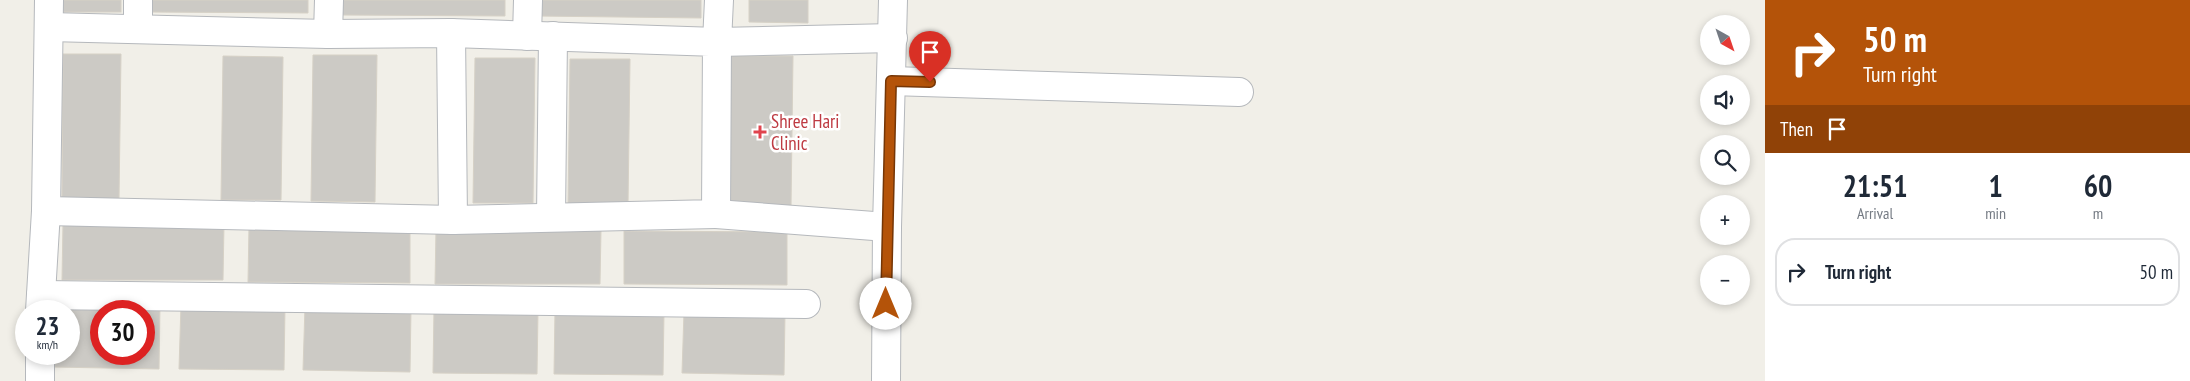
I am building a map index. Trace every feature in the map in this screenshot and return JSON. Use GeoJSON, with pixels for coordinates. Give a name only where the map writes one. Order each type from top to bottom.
{"type":"FeatureCollection","features":[{"type":"Feature","properties":{"kind":"street"},"geometry":{"type":"LineString","coordinates":[[138,0],[138,29]]}},
{"type":"Feature","properties":{"kind":"street"},"geometry":{"type":"LineString","coordinates":[[328,34],[329,0]]}},
{"type":"Feature","properties":{"kind":"street"},"geometry":{"type":"LineString","coordinates":[[528,0],[540,36],[551,217]]}},
{"type":"Feature","properties":{"kind":"street"},"geometry":{"type":"LineString","coordinates":[[716,214],[717,42],[720,0]]}},
{"type":"Feature","properties":{"kind":"street"},"geometry":{"type":"LineString","coordinates":[[886,381],[887,227],[893,0]]}},
{"type":"Feature","properties":{"kind":"street"},"geometry":{"type":"LineString","coordinates":[[40,300],[46,211],[49,13],[138,29],[328,34],[451,33],[717,42],[893,38]]}},
{"type":"Feature","properties":{"kind":"street"},"geometry":{"type":"LineString","coordinates":[[451,33],[453,220]]}},
{"type":"Feature","properties":{"kind":"street"},"geometry":{"type":"LineString","coordinates":[[891,81],[1239,92]]}},
{"type":"Feature","properties":{"kind":"street"},"geometry":{"type":"LineString","coordinates":[[46,211],[453,220],[716,214],[887,227]]}},
{"type":"Feature","properties":{"kind":"street"},"geometry":{"type":"LineString","coordinates":[[80,303],[806,304]]}},
{"type":"Feature","properties":{"kind":"street"},"geometry":{"type":"LineString","coordinates":[[40,365],[40,381]]}},
{"type":"Feature","properties":{"kind":"building"},"geometry":{"type":"Polygon","coordinates":[[[59,0],[121,0],[121,12],[59,12],[59,0]]]}},
{"type":"Feature","properties":{"kind":"building"},"geometry":{"type":"Polygon","coordinates":[[[147,0],[308,0],[308,13],[147,12],[147,0]]]}},
{"type":"Feature","properties":{"kind":"building"},"geometry":{"type":"Polygon","coordinates":[[[342,0],[505,0],[505,16],[342,15],[342,0]]]}},
{"type":"Feature","properties":{"kind":"building"},"geometry":{"type":"Polygon","coordinates":[[[537,0],[701,0],[701,18],[537,16],[537,0]]]}},
{"type":"Feature","properties":{"kind":"building"},"geometry":{"type":"Polygon","coordinates":[[[749,0],[808,0],[808,23],[749,22],[749,0]]]}},
{"type":"Feature","properties":{"kind":"building"},"geometry":{"type":"Polygon","coordinates":[[[63,54],[121,54],[119,199],[62,199],[63,54]]]}},
{"type":"Feature","properties":{"kind":"building"},"geometry":{"type":"Polygon","coordinates":[[[313,55],[377,55],[375,202],[311,201],[313,55]]]}},
{"type":"Feature","properties":{"kind":"building"},"geometry":{"type":"Polygon","coordinates":[[[223,56],[283,57],[281,200],[221,200],[223,56]]]}},
{"type":"Feature","properties":{"kind":"building","name":"Shree Hari Clinic"},"geometry":{"type":"Polygon","coordinates":[[[730,56],[793,56],[791,207],[728,207],[730,56]]]}},
{"type":"Feature","properties":{"kind":"building"},"geometry":{"type":"Polygon","coordinates":[[[475,58],[535,58],[533,203],[473,203],[475,58]]]}},
{"type":"Feature","properties":{"kind":"building"},"geometry":{"type":"Polygon","coordinates":[[[570,59],[630,59],[628,205],[568,204],[570,59]]]}},
{"type":"Feature","properties":{"kind":"building"},"geometry":{"type":"Polygon","coordinates":[[[63,223],[224,224],[223,280],[62,280],[63,223]]]}},
{"type":"Feature","properties":{"kind":"building"},"geometry":{"type":"Polygon","coordinates":[[[249,226],[410,228],[410,283],[248,282],[249,226]]]}},
{"type":"Feature","properties":{"kind":"building"},"geometry":{"type":"Polygon","coordinates":[[[436,229],[601,230],[600,284],[435,284],[436,229]]]}},
{"type":"Feature","properties":{"kind":"building"},"geometry":{"type":"Polygon","coordinates":[[[624,231],[787,232],[787,285],[624,284],[624,231]]]}},
{"type":"Feature","properties":{"kind":"building"},"geometry":{"type":"Polygon","coordinates":[[[80,303],[90,303],[90,365],[155,365],[155,304],[160,304],[159,369],[53,367],[53,365],[80,365],[80,303]]]}},
{"type":"Feature","properties":{"kind":"building"},"geometry":{"type":"Polygon","coordinates":[[[181,304],[285,306],[284,370],[179,369],[181,304]]]}},
{"type":"Feature","properties":{"kind":"building"},"geometry":{"type":"Polygon","coordinates":[[[305,306],[411,308],[410,372],[303,370],[305,306]]]}},
{"type":"Feature","properties":{"kind":"building"},"geometry":{"type":"Polygon","coordinates":[[[434,308],[538,310],[537,374],[433,373],[434,308]]]}},
{"type":"Feature","properties":{"kind":"building"},"geometry":{"type":"Polygon","coordinates":[[[555,310],[664,312],[663,375],[554,374],[555,310]]]}},
{"type":"Feature","properties":{"kind":"building"},"geometry":{"type":"Polygon","coordinates":[[[684,312],[785,313],[784,375],[682,373],[684,312]]]}},
{"type":"Feature","properties":{"kind":"place","name":"Shree Hari Clinic"},"geometry":{"type":"Point","coordinates":[760,132]}},
{"type":"Feature","properties":{"kind":"route"},"geometry":{"type":"LineString","coordinates":[[886,304],[891,81],[930,82]]}}]}
